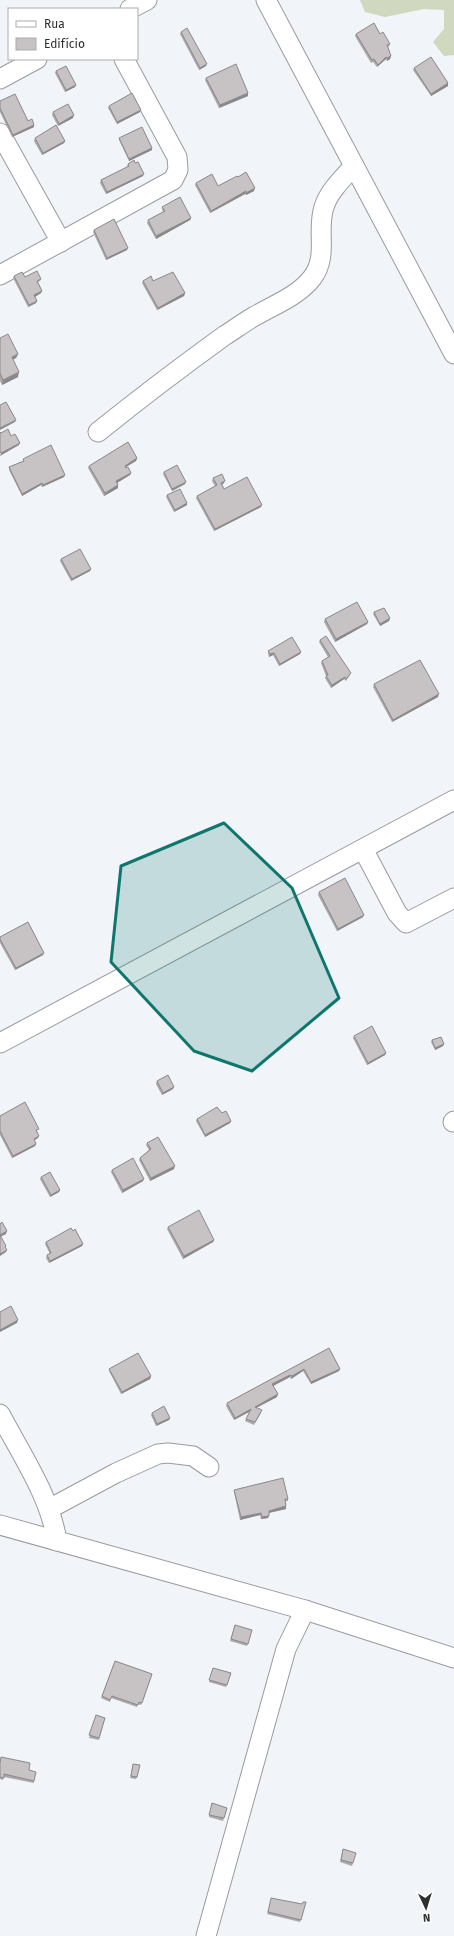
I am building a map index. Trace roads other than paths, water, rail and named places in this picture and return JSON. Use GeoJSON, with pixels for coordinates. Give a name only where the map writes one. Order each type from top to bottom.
{"type":"FeatureCollection","features":[{"type":"Feature","properties":{"kind":"street"},"geometry":{"type":"LineString","coordinates":[[132,8],[147,0]]}},
{"type":"Feature","properties":{"kind":"street"},"geometry":{"type":"LineString","coordinates":[[266,0],[454,354]]}},
{"type":"Feature","properties":{"kind":"street"},"geometry":{"type":"LineString","coordinates":[[0,79],[35,60]]}},
{"type":"Feature","properties":{"kind":"street"},"geometry":{"type":"LineString","coordinates":[[0,275],[173,180],[178,170],[177,158],[125,60]]}},
{"type":"Feature","properties":{"kind":"street"},"geometry":{"type":"LineString","coordinates":[[0,132],[61,242]]}},
{"type":"Feature","properties":{"kind":"street"},"geometry":{"type":"LineString","coordinates":[[98,432],[224,336],[293,296],[306,285],[319,266],[321,259],[322,216],[324,207],[333,190],[354,166]]}},
{"type":"Feature","properties":{"kind":"street"},"geometry":{"type":"LineString","coordinates":[[0,1043],[454,800]]}},
{"type":"Feature","properties":{"kind":"street"},"geometry":{"type":"LineString","coordinates":[[363,848],[397,913],[406,923],[454,898]]}},
{"type":"Feature","properties":{"kind":"street"},"geometry":{"type":"LineString","coordinates":[[0,1414],[49,1509],[55,1527],[57,1541]]}},
{"type":"Feature","properties":{"kind":"street"},"geometry":{"type":"LineString","coordinates":[[49,1509],[116,1473],[158,1454],[174,1453],[192,1456],[209,1467]]}},
{"type":"Feature","properties":{"kind":"street"},"geometry":{"type":"LineString","coordinates":[[0,1525],[306,1610],[454,1658]]}},
{"type":"Feature","properties":{"kind":"street"},"geometry":{"type":"LineString","coordinates":[[206,1936],[286,1649],[306,1610]]}}]}
